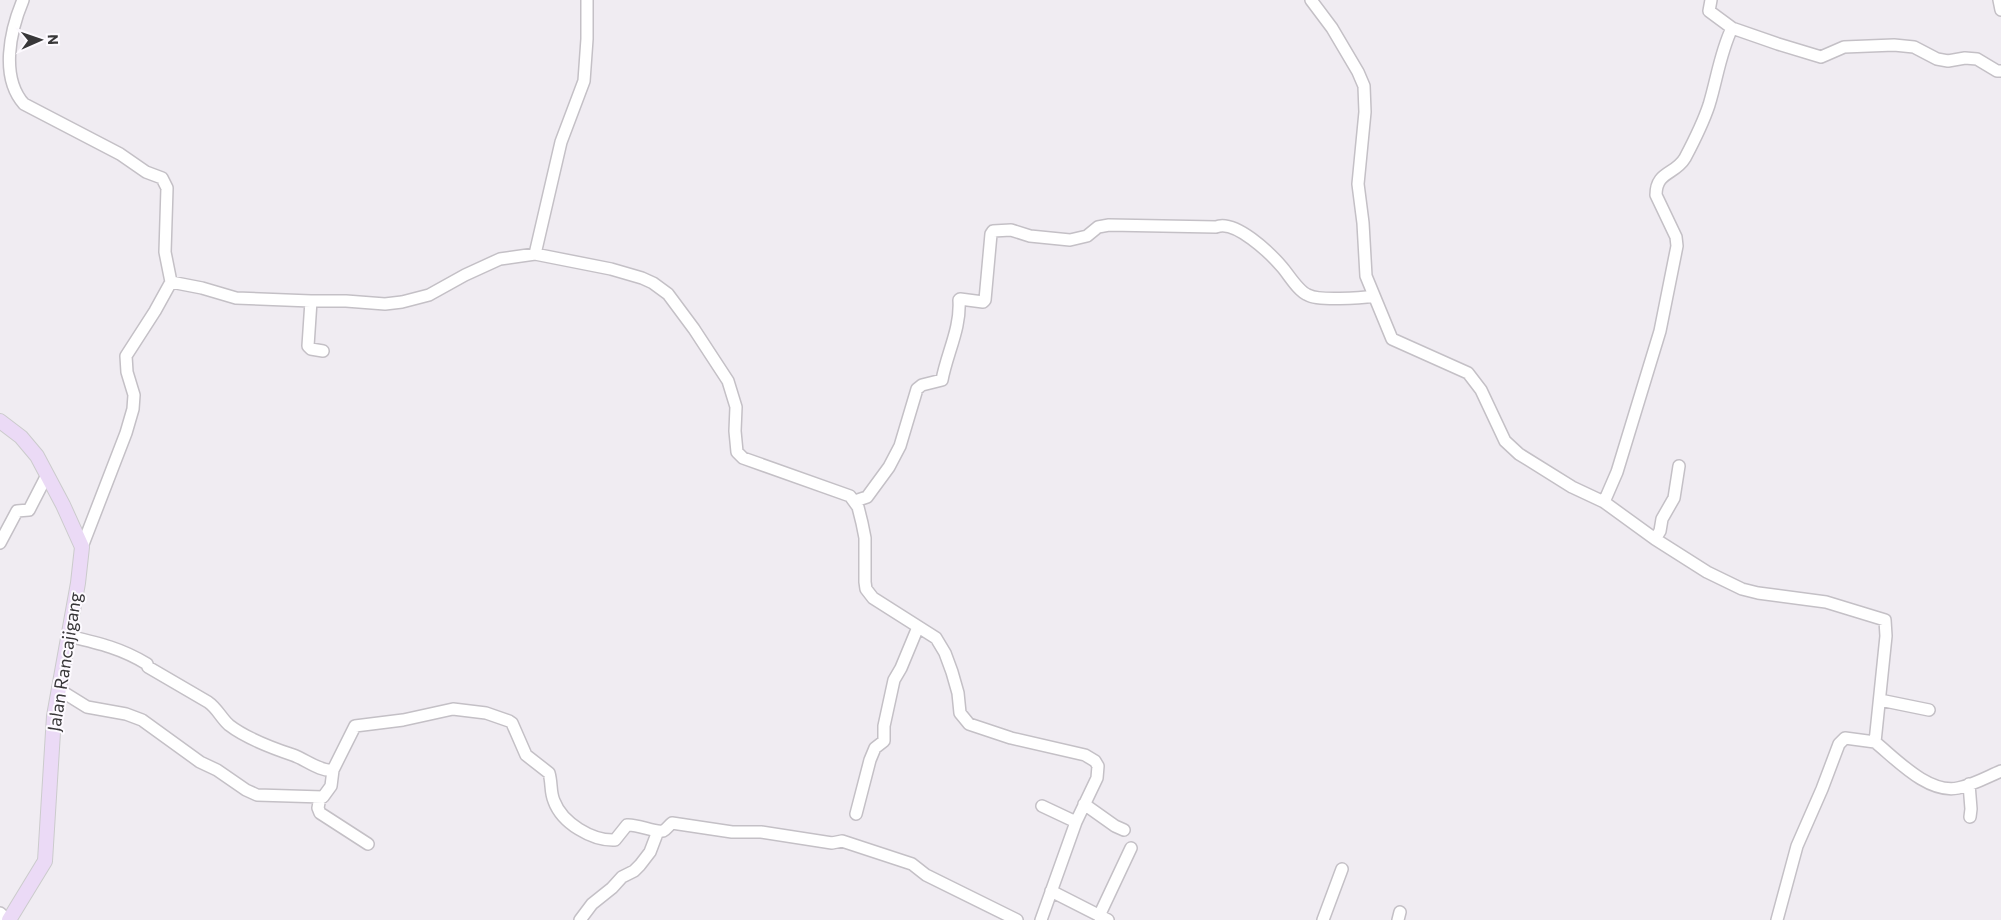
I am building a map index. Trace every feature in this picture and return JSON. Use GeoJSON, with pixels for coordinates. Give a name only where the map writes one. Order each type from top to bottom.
{"type":"FeatureCollection","features":[{"type":"Feature","properties":{"kind":"main road"},"geometry":{"type":"LineString","coordinates":[[0,421],[37,456],[63,504],[82,547]]}},
{"type":"Feature","properties":{"kind":"main road","name":"Jalan Rancajigang"},"geometry":{"type":"LineString","coordinates":[[9,917],[45,861],[53,724],[78,583],[82,547]]}},
{"type":"Feature","properties":{"kind":"street"},"geometry":{"type":"LineString","coordinates":[[23,0],[10,36],[9,66],[11,85],[15,95],[24,104],[120,154],[146,172],[162,178],[167,188],[166,252],[171,282],[126,356],[127,372],[134,395],[133,409],[123,441],[82,547]]}},
{"type":"Feature","properties":{"kind":"street"},"geometry":{"type":"LineString","coordinates":[[535,254],[561,142],[584,81],[587,0]]}},
{"type":"Feature","properties":{"kind":"street"},"geometry":{"type":"LineString","coordinates":[[1311,0],[1332,28],[1358,72],[1364,86],[1365,112],[1358,184],[1363,223],[1366,276],[1392,339],[1468,373],[1481,390],[1505,442],[1519,454],[1572,487],[1604,502],[1655,539],[1707,572],[1742,589],[1758,593],[1826,602],[1885,620],[1887,625],[1875,742]]}},
{"type":"Feature","properties":{"kind":"street"},"geometry":{"type":"LineString","coordinates":[[1711,0],[1709,11],[1732,28],[1821,57],[1844,47],[1907,46],[1914,47],[1937,60],[1977,59],[2001,71]]}},
{"type":"Feature","properties":{"kind":"street"},"geometry":{"type":"LineString","coordinates":[[1999,0],[2001,10]]}},
{"type":"Feature","properties":{"kind":"street"},"geometry":{"type":"LineString","coordinates":[[2001,14],[2001,20]]}},
{"type":"Feature","properties":{"kind":"street"},"geometry":{"type":"LineString","coordinates":[[1604,502],[1617,472],[1660,331],[1676,246],[1676,237],[1656,195],[1656,187],[1659,180],[1679,166],[1696,134],[1708,108],[1723,47],[1732,28]]}},
{"type":"Feature","properties":{"kind":"street"},"geometry":{"type":"LineString","coordinates":[[855,501],[867,497],[889,468],[900,446],[917,389],[922,385],[942,380],[955,336],[960,298],[980,302],[985,300],[991,234],[994,230],[1011,230],[1030,236],[1061,240],[1080,239],[1098,227],[1109,225],[1216,227],[1222,224],[1229,225],[1253,239],[1280,264],[1306,295],[1339,298],[1374,296]]}},
{"type":"Feature","properties":{"kind":"street"},"geometry":{"type":"LineString","coordinates":[[171,282],[202,288],[236,298],[385,304],[429,295],[465,275],[500,259],[535,254],[611,269],[653,283],[668,294],[728,380],[736,407],[735,431],[737,452],[743,458],[850,496],[855,501],[866,538],[866,589],[873,598],[936,638],[956,683],[960,713],[969,724],[1011,738],[1078,753],[1095,761],[1098,770],[1097,778],[1076,822],[1041,920]]}},
{"type":"Feature","properties":{"kind":"street"},"geometry":{"type":"LineString","coordinates":[[311,302],[308,346],[311,349],[323,351]]}},
{"type":"Feature","properties":{"kind":"street"},"geometry":{"type":"LineString","coordinates":[[1655,539],[1660,531],[1662,519],[1674,498],[1679,466]]}},
{"type":"Feature","properties":{"kind":"street"},"geometry":{"type":"LineString","coordinates":[[0,543],[17,512],[29,510],[47,475]]}},
{"type":"Feature","properties":{"kind":"street"},"geometry":{"type":"LineString","coordinates":[[856,814],[870,760],[875,748],[884,741],[884,726],[894,680],[918,627]]}},
{"type":"Feature","properties":{"kind":"street"},"geometry":{"type":"LineString","coordinates":[[68,636],[108,645],[128,652],[147,664],[148,667],[208,702],[236,730],[274,749],[293,755],[326,770],[333,770]]}},
{"type":"Feature","properties":{"kind":"street"},"geometry":{"type":"LineString","coordinates":[[58,689],[88,707],[126,714],[142,720],[200,762],[217,770],[246,790],[257,795],[325,796],[332,779],[333,770],[355,726],[389,723],[453,709],[486,713],[509,721],[512,724],[526,755],[549,774],[552,795],[556,806],[577,830],[615,840],[629,824],[664,830],[672,823],[732,832],[761,832],[832,844],[842,840],[912,864],[926,875],[1018,920]]}},
{"type":"Feature","properties":{"kind":"street"},"geometry":{"type":"LineString","coordinates":[[1880,700],[1930,710]]}},
{"type":"Feature","properties":{"kind":"street"},"geometry":{"type":"LineString","coordinates":[[1776,920],[1797,846],[1839,744],[1845,738],[1875,742],[1923,781],[1933,786],[1946,788],[1968,784],[2001,770]]}},
{"type":"Feature","properties":{"kind":"street"},"geometry":{"type":"LineString","coordinates":[[1968,784],[1972,809],[1970,817]]}},
{"type":"Feature","properties":{"kind":"street"},"geometry":{"type":"LineString","coordinates":[[320,797],[318,808],[320,813],[368,844]]}},
{"type":"Feature","properties":{"kind":"street"},"geometry":{"type":"LineString","coordinates":[[1084,804],[1115,826],[1124,830]]}},
{"type":"Feature","properties":{"kind":"street"},"geometry":{"type":"LineString","coordinates":[[1042,806],[1076,822]]}},
{"type":"Feature","properties":{"kind":"street"},"geometry":{"type":"LineString","coordinates":[[580,920],[592,904],[622,877],[634,871],[640,865],[650,852],[658,830]]}},
{"type":"Feature","properties":{"kind":"street"},"geometry":{"type":"LineString","coordinates":[[1051,892],[1103,918],[1131,848]]}},
{"type":"Feature","properties":{"kind":"street"},"geometry":{"type":"LineString","coordinates":[[1322,920],[1342,869]]}}]}
